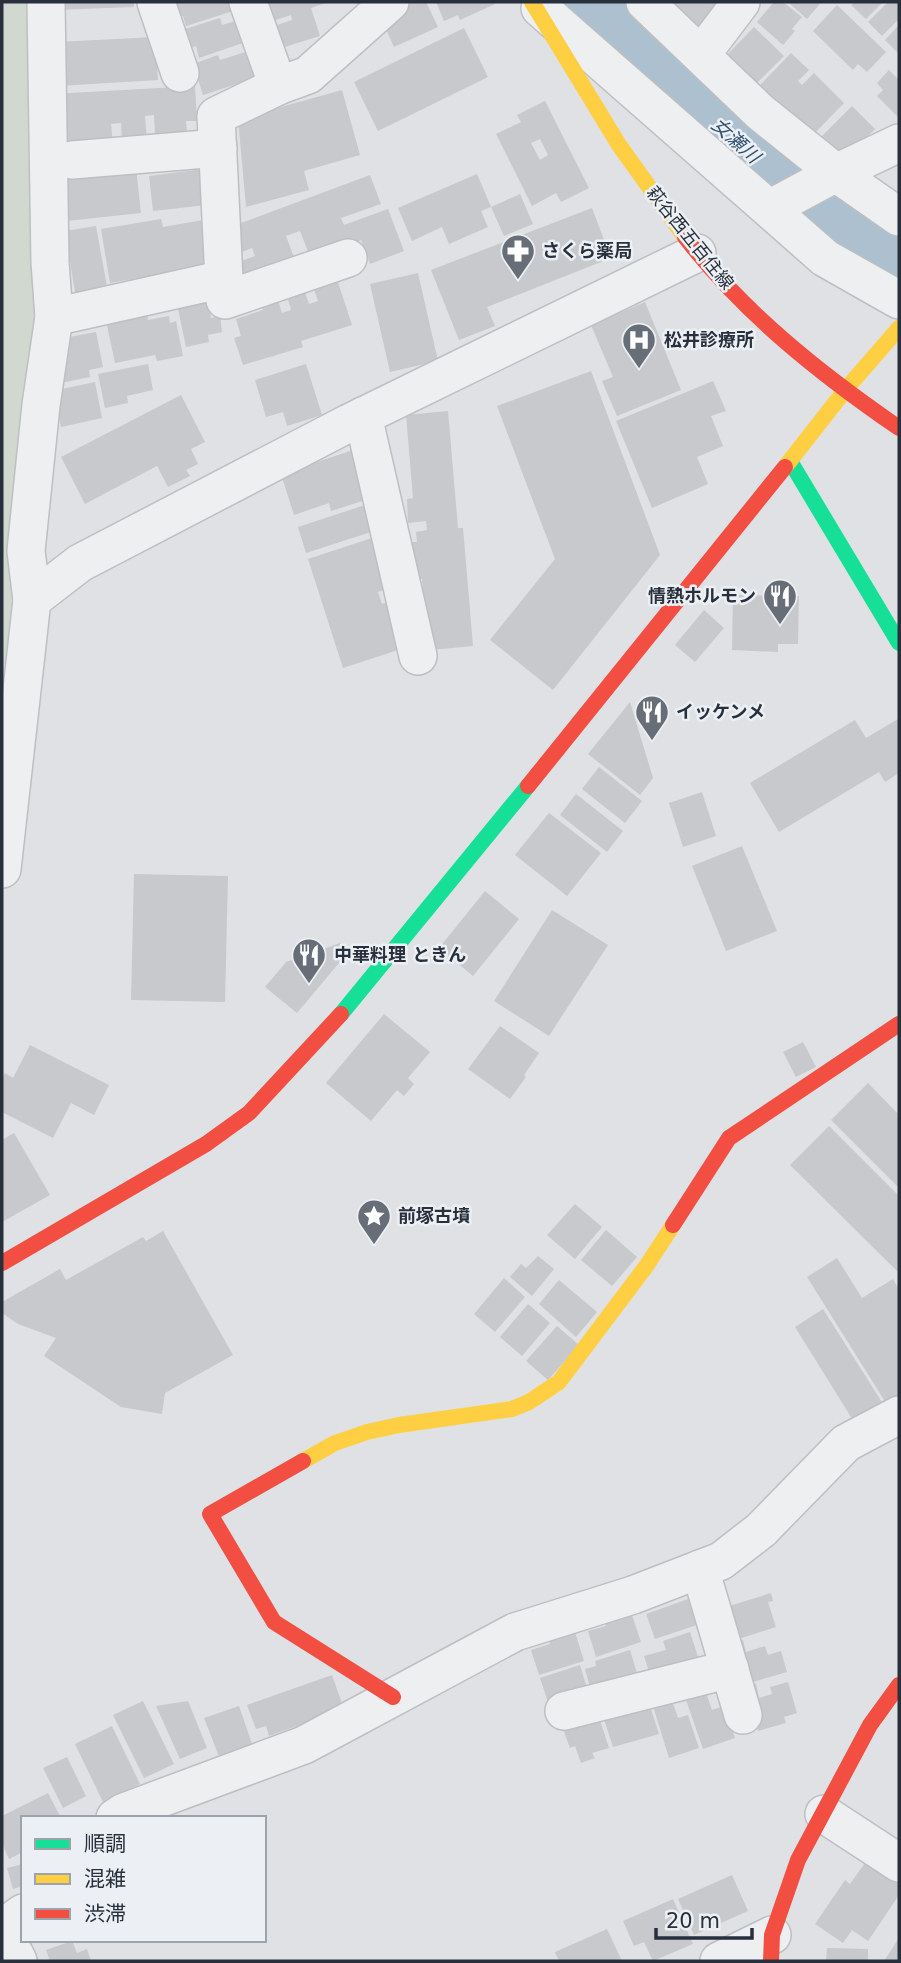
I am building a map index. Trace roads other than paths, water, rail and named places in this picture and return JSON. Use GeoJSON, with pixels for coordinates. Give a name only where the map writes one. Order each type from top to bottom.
{"type":"FeatureCollection","features":[{"type":"Feature","properties":{"kind":"street"},"geometry":{"type":"LineString","coordinates":[[2,869],[32,600],[26,551],[41,405],[54,317],[50,248],[46,2]]}},
{"type":"Feature","properties":{"kind":"street"},"geometry":{"type":"LineString","coordinates":[[156,2],[180,73]]}},
{"type":"Feature","properties":{"kind":"street"},"geometry":{"type":"LineString","coordinates":[[248,2],[278,86]]}},
{"type":"Feature","properties":{"kind":"street"},"geometry":{"type":"LineString","coordinates":[[348,258],[225,300],[216,116],[278,86],[308,75],[390,2]]}},
{"type":"Feature","properties":{"kind":"street"},"geometry":{"type":"LineString","coordinates":[[533,2],[825,258],[899,300]]}},
{"type":"Feature","properties":{"kind":"street","name":"萩谷西五百住線"},"geometry":{"type":"LineString","coordinates":[[533,2],[615,138],[697,253],[774,332],[899,428]]}},
{"type":"Feature","properties":{"kind":"street"},"geometry":{"type":"LineString","coordinates":[[645,2],[831,176],[899,217]]}},
{"type":"Feature","properties":{"kind":"street"},"geometry":{"type":"LineString","coordinates":[[701,55],[741,2]]}},
{"type":"Feature","properties":{"kind":"street"},"geometry":{"type":"LineString","coordinates":[[771,208],[899,144]]}},
{"type":"Feature","properties":{"kind":"street"},"geometry":{"type":"LineString","coordinates":[[72,160],[218,148]]}},
{"type":"Feature","properties":{"kind":"street"},"geometry":{"type":"LineString","coordinates":[[32,600],[80,563],[363,416],[697,253]]}},
{"type":"Feature","properties":{"kind":"street"},"geometry":{"type":"LineString","coordinates":[[54,317],[224,279]]}},
{"type":"Feature","properties":{"kind":"street"},"geometry":{"type":"LineString","coordinates":[[2,1263],[206,1144],[268,1095],[359,995],[846,389],[899,328]]}},
{"type":"Feature","properties":{"kind":"street"},"geometry":{"type":"LineString","coordinates":[[363,416],[418,656]]}},
{"type":"Feature","properties":{"kind":"street"},"geometry":{"type":"LineString","coordinates":[[790,461],[899,643]]}},
{"type":"Feature","properties":{"kind":"street"},"geometry":{"type":"LineString","coordinates":[[393,1697],[274,1622],[210,1514],[352,1436],[388,1426],[496,1413],[540,1396],[559,1382],[647,1265],[729,1138],[899,1024]]}},
{"type":"Feature","properties":{"kind":"street"},"geometry":{"type":"LineString","coordinates":[[118,1816],[193,1784],[304,1745],[514,1632],[633,1595],[721,1561],[761,1531],[846,1443],[899,1415]]}},
{"type":"Feature","properties":{"kind":"street"},"geometry":{"type":"LineString","coordinates":[[701,1569],[743,1715]]}},
{"type":"Feature","properties":{"kind":"street"},"geometry":{"type":"LineString","coordinates":[[564,1712],[730,1669]]}},
{"type":"Feature","properties":{"kind":"street"},"geometry":{"type":"LineString","coordinates":[[719,1961],[771,1948],[798,1860],[870,1725],[899,1685]]}},
{"type":"Feature","properties":{"kind":"street"},"geometry":{"type":"LineString","coordinates":[[824,1814],[899,1863]]}},
{"type":"Feature","properties":{"kind":"street"},"geometry":{"type":"LineString","coordinates":[[7,1925],[18,1961]]}},
{"type":"Feature","properties":{"kind":"waterway","name":"女瀬川"},"geometry":{"type":"LineString","coordinates":[[584,2],[770,171],[899,263]]}},
{"type":"Feature","properties":{"kind":"place","name":"さくら薬局"},"geometry":{"type":"Point","coordinates":[518,281]}},
{"type":"Feature","properties":{"kind":"place","name":"松井診療所"},"geometry":{"type":"Point","coordinates":[639,370]}},
{"type":"Feature","properties":{"kind":"place","name":"情熱ホルモン"},"geometry":{"type":"Point","coordinates":[780,626]}},
{"type":"Feature","properties":{"kind":"place","name":"イッケンメ"},"geometry":{"type":"Point","coordinates":[652,742]}},
{"type":"Feature","properties":{"kind":"place","name":"中華料理 ときん"},"geometry":{"type":"Point","coordinates":[309,985]}},
{"type":"Feature","properties":{"kind":"place","name":"前塚古墳"},"geometry":{"type":"Point","coordinates":[374,1246]}}]}
